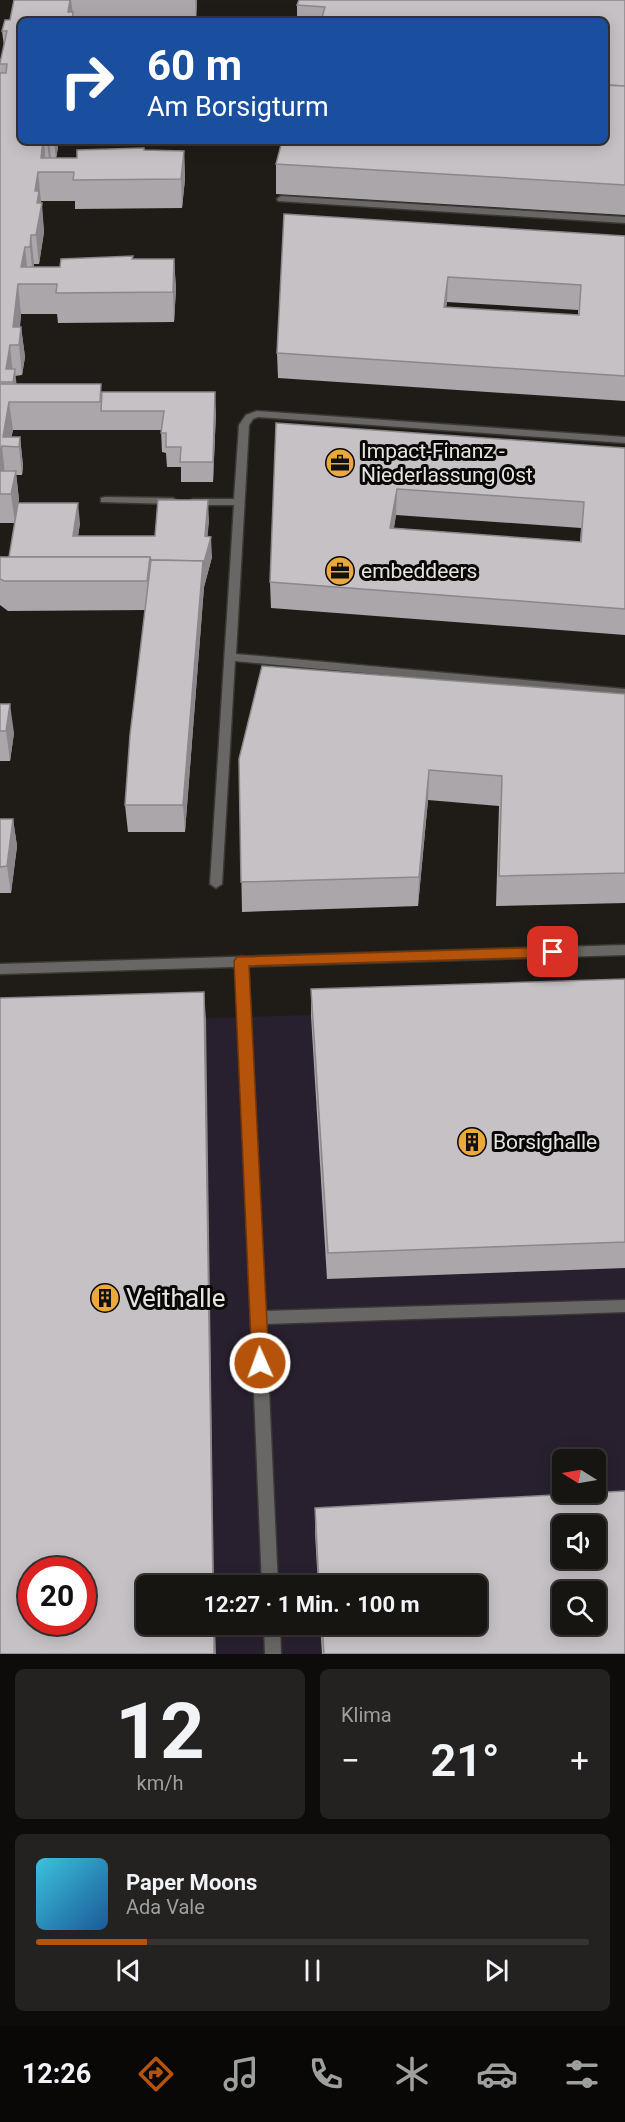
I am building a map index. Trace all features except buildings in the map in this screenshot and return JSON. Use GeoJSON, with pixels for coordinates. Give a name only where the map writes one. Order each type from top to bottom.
{"type":"FeatureCollection","features":[{"type":"Feature","properties":{"kind":"street"},"geometry":{"type":"LineString","coordinates":[[281,199],[625,220]]}},
{"type":"Feature","properties":{"kind":"street"},"geometry":{"type":"LineString","coordinates":[[216,884],[244,425],[249,417],[256,414],[625,440]]}},
{"type":"Feature","properties":{"kind":"street"},"geometry":{"type":"LineString","coordinates":[[105,500],[240,502]]}},
{"type":"Feature","properties":{"kind":"street"},"geometry":{"type":"LineString","coordinates":[[230,657],[625,693]]}},
{"type":"Feature","properties":{"kind":"street"},"geometry":{"type":"LineString","coordinates":[[0,969],[625,950]]}},
{"type":"Feature","properties":{"kind":"street"},"geometry":{"type":"LineString","coordinates":[[242,961],[270,1575]]}},
{"type":"Feature","properties":{"kind":"street"},"geometry":{"type":"LineString","coordinates":[[258,1318],[625,1306]]}},
{"type":"Feature","properties":{"kind":"street"},"geometry":{"type":"LineString","coordinates":[[272,1635],[273,1654]]}},
{"type":"Feature","properties":{"kind":"shaded area"},"geometry":{"type":"Polygon","coordinates":[[[625,1005],[625,1654],[0,1654],[0,1025],[625,1005]]]}},
{"type":"Feature","properties":{"kind":"place","name":"Impact-Finanz - Niederlassung Ost"},"geometry":{"type":"Point","coordinates":[340,463]}},
{"type":"Feature","properties":{"kind":"place","name":"embeddeers"},"geometry":{"type":"Point","coordinates":[340,571]}},
{"type":"Feature","properties":{"kind":"place","name":"Borsighalle"},"geometry":{"type":"Point","coordinates":[472,1142]}},
{"type":"Feature","properties":{"kind":"place","name":"Veithalle"},"geometry":{"type":"Point","coordinates":[105,1298]}},
{"type":"Feature","properties":{"kind":"route"},"geometry":{"type":"LineString","coordinates":[[260,1363],[242,961],[553,952]]}}]}
